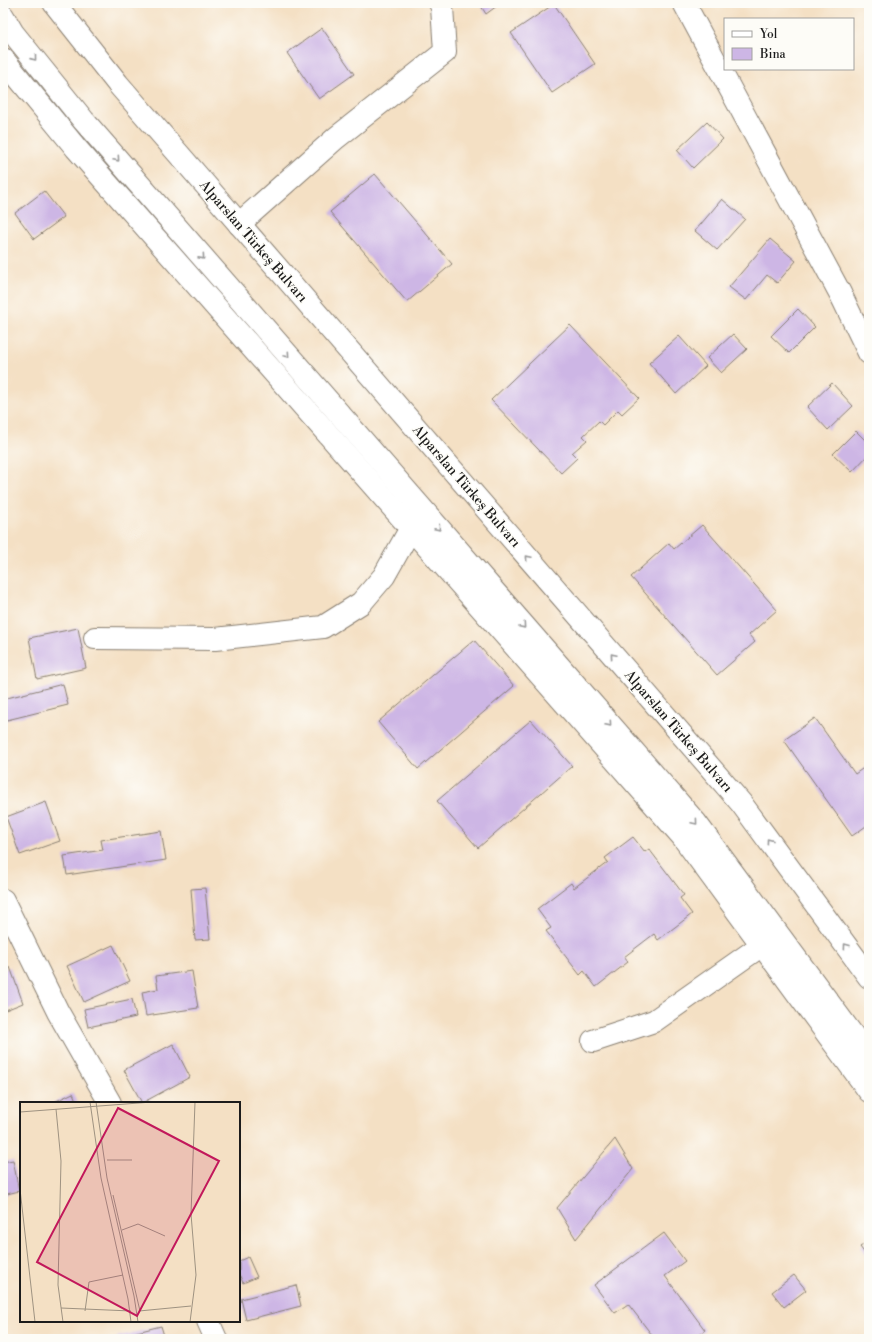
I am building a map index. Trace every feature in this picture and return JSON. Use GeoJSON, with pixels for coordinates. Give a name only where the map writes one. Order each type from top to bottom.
{"type":"FeatureCollection","features":[{"type":"Feature","properties":{"kind":"street"},"geometry":{"type":"LineString","coordinates":[[239,224],[336,138],[445,52],[442,7],[440,3]]}},
{"type":"Feature","properties":{"kind":"street"},"geometry":{"type":"LineString","coordinates":[[684,3],[840,293],[869,353]]}},
{"type":"Feature","properties":{"kind":"street","name":"Alparslan Türkeş Bulvarı"},"geometry":{"type":"LineString","coordinates":[[60,5],[118,84],[741,803],[869,977]]}},
{"type":"Feature","properties":{"kind":"street"},"geometry":{"type":"LineString","coordinates":[[6,29],[84,122],[696,824],[869,1057]]}},
{"type":"Feature","properties":{"kind":"street"},"geometry":{"type":"LineString","coordinates":[[3,59],[76,148],[682,836],[869,1091]]}},
{"type":"Feature","properties":{"kind":"street"},"geometry":{"type":"LineString","coordinates":[[95,638],[215,639],[324,627],[361,603],[384,576],[411,528]]}},
{"type":"Feature","properties":{"kind":"street"},"geometry":{"type":"LineString","coordinates":[[3,900],[58,1012],[109,1102]]}},
{"type":"Feature","properties":{"kind":"street"},"geometry":{"type":"LineString","coordinates":[[594,1041],[654,1021],[762,945]]}},
{"type":"Feature","properties":{"kind":"street"},"geometry":{"type":"LineString","coordinates":[[208,1322],[216,1339]]}},
{"type":"Feature","properties":{"kind":"building"},"geometry":{"type":"Polygon","coordinates":[[[479,3],[501,3],[486,14],[479,3]]]}},
{"type":"Feature","properties":{"kind":"building"},"geometry":{"type":"Polygon","coordinates":[[[554,4],[595,64],[552,93],[511,33],[554,4]]]}},
{"type":"Feature","properties":{"kind":"building"},"geometry":{"type":"Polygon","coordinates":[[[322,28],[354,74],[319,99],[287,53],[322,28]]]}},
{"type":"Feature","properties":{"kind":"building"},"geometry":{"type":"Polygon","coordinates":[[[707,122],[723,139],[693,168],[677,150],[707,122]]]}},
{"type":"Feature","properties":{"kind":"building"},"geometry":{"type":"Polygon","coordinates":[[[375,174],[452,264],[407,302],[330,212],[375,174]]]}},
{"type":"Feature","properties":{"kind":"building"},"geometry":{"type":"Polygon","coordinates":[[[44,191],[64,217],[34,239],[15,213],[44,191]]]}},
{"type":"Feature","properties":{"kind":"building"},"geometry":{"type":"Polygon","coordinates":[[[722,199],[745,219],[717,250],[695,231],[722,199]]]}},
{"type":"Feature","properties":{"kind":"building"},"geometry":{"type":"Polygon","coordinates":[[[770,239],[796,261],[777,283],[767,275],[746,300],[729,287],[770,239]]]}},
{"type":"Feature","properties":{"kind":"building"},"geometry":{"type":"Polygon","coordinates":[[[798,309],[815,327],[789,353],[771,336],[798,309]]]}},
{"type":"Feature","properties":{"kind":"building"},"geometry":{"type":"Polygon","coordinates":[[[570,325],[639,398],[622,414],[618,410],[603,425],[599,421],[583,436],[587,440],[572,453],[577,458],[561,473],[491,400],[570,325]]]}},
{"type":"Feature","properties":{"kind":"building"},"geometry":{"type":"Polygon","coordinates":[[[733,334],[747,349],[721,373],[707,358],[733,334]]]}},
{"type":"Feature","properties":{"kind":"building"},"geometry":{"type":"Polygon","coordinates":[[[679,336],[706,366],[676,394],[649,363],[679,336]]]}},
{"type":"Feature","properties":{"kind":"building"},"geometry":{"type":"Polygon","coordinates":[[[832,383],[853,406],[828,430],[807,407],[832,383]]]}},
{"type":"Feature","properties":{"kind":"building"},"geometry":{"type":"Polygon","coordinates":[[[856,431],[869,444],[869,454],[852,472],[833,454],[856,431]]]}},
{"type":"Feature","properties":{"kind":"building"},"geometry":{"type":"Polygon","coordinates":[[[702,525],[777,610],[749,635],[755,642],[717,675],[631,577],[669,543],[674,549],[702,525]]]}},
{"type":"Feature","properties":{"kind":"building"},"geometry":{"type":"Polygon","coordinates":[[[78,628],[86,668],[37,679],[29,638],[78,628]]]}},
{"type":"Feature","properties":{"kind":"building"},"geometry":{"type":"Polygon","coordinates":[[[474,640],[514,686],[418,769],[378,722],[474,640]]]}},
{"type":"Feature","properties":{"kind":"building"},"geometry":{"type":"Polygon","coordinates":[[[63,684],[68,705],[3,721],[3,699],[63,684]]]}},
{"type":"Feature","properties":{"kind":"building"},"geometry":{"type":"Polygon","coordinates":[[[815,718],[855,774],[869,764],[869,824],[852,836],[784,740],[815,718]]]}},
{"type":"Feature","properties":{"kind":"building"},"geometry":{"type":"Polygon","coordinates":[[[531,720],[572,766],[478,848],[437,801],[531,720]]]}},
{"type":"Feature","properties":{"kind":"building"},"geometry":{"type":"Polygon","coordinates":[[[46,802],[60,841],[20,855],[6,817],[46,802]]]}},
{"type":"Feature","properties":{"kind":"building"},"geometry":{"type":"Polygon","coordinates":[[[161,831],[166,860],[67,875],[64,856],[103,850],[101,840],[161,831]]]}},
{"type":"Feature","properties":{"kind":"building"},"geometry":{"type":"Polygon","coordinates":[[[633,837],[645,852],[649,849],[684,895],[680,898],[692,914],[658,940],[654,934],[624,957],[628,962],[596,987],[584,971],[580,975],[546,931],[551,928],[537,909],[571,883],[574,888],[608,862],[605,858],[633,837]]]}},
{"type":"Feature","properties":{"kind":"building"},"geometry":{"type":"Polygon","coordinates":[[[205,888],[210,939],[195,940],[191,889],[205,888]]]}},
{"type":"Feature","properties":{"kind":"building"},"geometry":{"type":"Polygon","coordinates":[[[113,945],[130,981],[84,1002],[67,966],[113,945]]]}},
{"type":"Feature","properties":{"kind":"building"},"geometry":{"type":"Polygon","coordinates":[[[10,967],[23,1003],[3,1011],[3,970],[10,967]]]}},
{"type":"Feature","properties":{"kind":"building"},"geometry":{"type":"Polygon","coordinates":[[[192,971],[198,1008],[146,1016],[142,992],[158,989],[156,976],[192,971]]]}},
{"type":"Feature","properties":{"kind":"building"},"geometry":{"type":"Polygon","coordinates":[[[132,999],[136,1017],[88,1027],[84,1009],[132,999]]]}},
{"type":"Feature","properties":{"kind":"building"},"geometry":{"type":"Polygon","coordinates":[[[173,1044],[190,1077],[141,1102],[124,1070],[173,1044]]]}},
{"type":"Feature","properties":{"kind":"building"},"geometry":{"type":"Polygon","coordinates":[[[73,1093],[77,1102],[54,1102],[73,1093]]]}},
{"type":"Feature","properties":{"kind":"building"},"geometry":{"type":"Polygon","coordinates":[[[4,1112],[6,1128],[3,1128],[4,1112]]]}},
{"type":"Feature","properties":{"kind":"building"},"geometry":{"type":"Polygon","coordinates":[[[615,1139],[633,1169],[576,1239],[557,1208],[615,1139]]]}},
{"type":"Feature","properties":{"kind":"building"},"geometry":{"type":"Polygon","coordinates":[[[13,1160],[19,1191],[3,1195],[3,1162],[13,1160]]]}},
{"type":"Feature","properties":{"kind":"building"},"geometry":{"type":"Polygon","coordinates":[[[664,1233],[685,1261],[665,1276],[705,1330],[693,1339],[655,1339],[628,1304],[615,1313],[594,1285],[664,1233]]]}},
{"type":"Feature","properties":{"kind":"building"},"geometry":{"type":"Polygon","coordinates":[[[869,1241],[869,1259],[860,1247],[869,1241]]]}},
{"type":"Feature","properties":{"kind":"building"},"geometry":{"type":"Polygon","coordinates":[[[248,1257],[257,1277],[243,1283],[240,1276],[240,1261],[248,1257]]]}},
{"type":"Feature","properties":{"kind":"building"},"geometry":{"type":"Polygon","coordinates":[[[794,1275],[806,1290],[784,1307],[772,1292],[794,1275]]]}},
{"type":"Feature","properties":{"kind":"building"},"geometry":{"type":"Polygon","coordinates":[[[296,1285],[301,1306],[246,1320],[241,1299],[296,1285]]]}},
{"type":"Feature","properties":{"kind":"building"},"geometry":{"type":"Polygon","coordinates":[[[161,1326],[165,1339],[117,1339],[117,1337],[161,1326]]]}}]}
